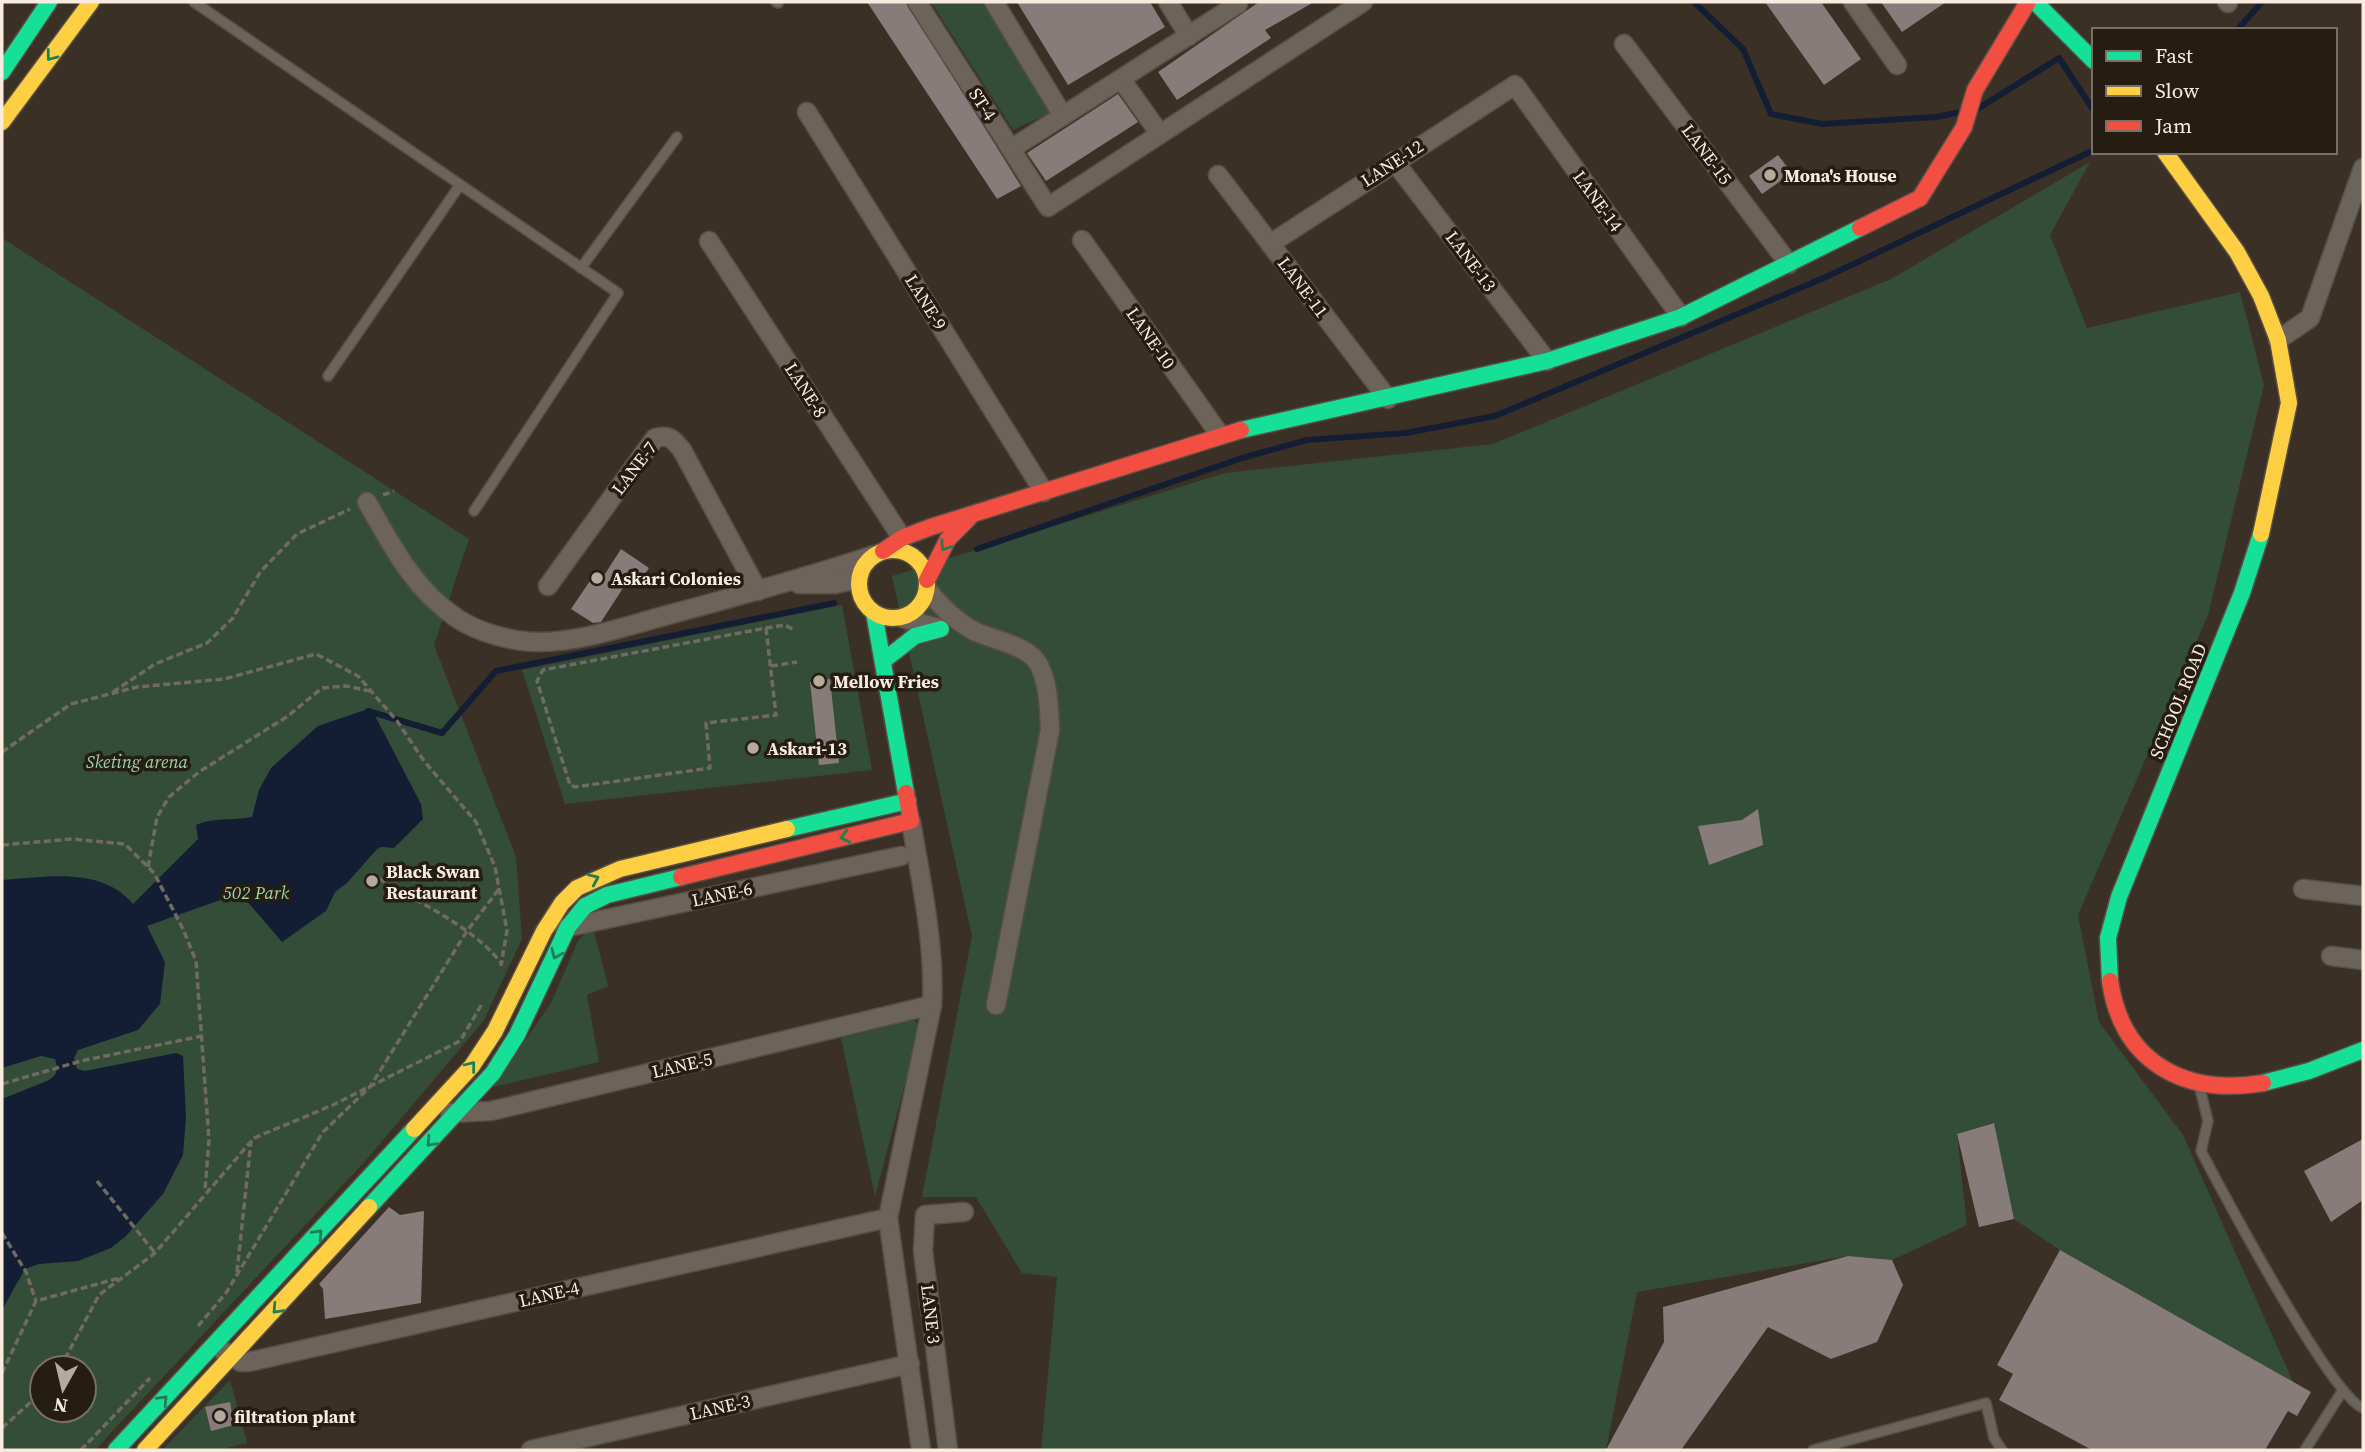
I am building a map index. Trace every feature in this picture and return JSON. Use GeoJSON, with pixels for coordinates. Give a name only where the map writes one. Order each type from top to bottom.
{"type":"FeatureCollection","features":[{"type":"Feature","properties":{"kind":"street"},"geometry":{"type":"LineString","coordinates":[[2,72],[49,2]]}},
{"type":"Feature","properties":{"kind":"street"},"geometry":{"type":"LineString","coordinates":[[2,122],[92,2]]}},
{"type":"Feature","properties":{"kind":"street","name":"ST-4"},"geometry":{"type":"LineString","coordinates":[[917,2],[1048,207],[1160,134]]}},
{"type":"Feature","properties":{"kind":"street"},"geometry":{"type":"LineString","coordinates":[[994,2],[1063,116]]}},
{"type":"Feature","properties":{"kind":"street"},"geometry":{"type":"LineString","coordinates":[[1168,2],[1189,36]]}},
{"type":"Feature","properties":{"kind":"street"},"geometry":{"type":"LineString","coordinates":[[1853,2],[1897,65]]}},
{"type":"Feature","properties":{"kind":"street"},"geometry":{"type":"LineString","coordinates":[[921,1450],[888,1218],[932,1005],[931,944],[874,613],[861,598],[858,579],[861,569],[902,538],[1220,435],[1388,399],[1547,360],[1681,317],[1920,198],[1968,112],[1975,90],[2028,2]]}},
{"type":"Feature","properties":{"kind":"street"},"geometry":{"type":"LineString","coordinates":[[2035,2],[2089,55]]}},
{"type":"Feature","properties":{"kind":"street"},"geometry":{"type":"LineString","coordinates":[[1011,149],[1238,4]]}},
{"type":"Feature","properties":{"kind":"street"},"geometry":{"type":"LineString","coordinates":[[1121,79],[1160,134],[1353,5]]}},
{"type":"Feature","properties":{"kind":"street","name":"LANE-15"},"geometry":{"type":"LineString","coordinates":[[1624,44],[1789,264]]}},
{"type":"Feature","properties":{"kind":"street","name":"LANE-12"},"geometry":{"type":"LineString","coordinates":[[1270,244],[1394,161],[1515,85]]}},
{"type":"Feature","properties":{"kind":"street","name":"LANE-14"},"geometry":{"type":"LineString","coordinates":[[1515,85],[1681,317]]}},
{"type":"Feature","properties":{"kind":"street","name":"LANE-9"},"geometry":{"type":"LineString","coordinates":[[807,112],[1044,492]]}},
{"type":"Feature","properties":{"kind":"street","name":"SCHOOL ROAD"},"geometry":{"type":"LineString","coordinates":[[2166,154],[2237,252],[2261,296],[2278,340],[2289,403],[2268,512],[2242,593],[2119,897],[2108,938],[2110,980],[2125,1033],[2150,1062],[2214,1085],[2255,1084],[2321,1067],[2363,1050]]}},
{"type":"Feature","properties":{"kind":"street","name":"LANE-13"},"geometry":{"type":"LineString","coordinates":[[1394,161],[1547,360]]}},
{"type":"Feature","properties":{"kind":"street"},"geometry":{"type":"LineString","coordinates":[[2278,340],[2309,318],[2363,168]]}},
{"type":"Feature","properties":{"kind":"street","name":"LANE-11"},"geometry":{"type":"LineString","coordinates":[[1218,175],[1388,399]]}},
{"type":"Feature","properties":{"kind":"street","name":"LANE-10"},"geometry":{"type":"LineString","coordinates":[[1082,240],[1220,435]]}},
{"type":"Feature","properties":{"kind":"street","name":"LANE-8"},"geometry":{"type":"LineString","coordinates":[[709,242],[902,538]]}},
{"type":"Feature","properties":{"kind":"street","name":"LANE-7"},"geometry":{"type":"LineString","coordinates":[[548,586],[655,438],[664,436],[671,437],[682,450],[758,591]]}},
{"type":"Feature","properties":{"kind":"street"},"geometry":{"type":"LineString","coordinates":[[367,502],[402,563],[427,595],[459,620],[498,636],[538,642],[583,638],[788,583],[879,553],[893,550],[912,555],[919,562],[927,585],[950,615],[973,631],[1013,646],[1038,663],[1049,699],[1050,730],[996,1005]]}},
{"type":"Feature","properties":{"kind":"street"},"geometry":{"type":"LineString","coordinates":[[902,618],[919,607],[948,539],[969,517]]}},
{"type":"Feature","properties":{"kind":"street"},"geometry":{"type":"LineString","coordinates":[[788,583],[816,585],[858,579]]}},
{"type":"Feature","properties":{"kind":"street"},"geometry":{"type":"LineString","coordinates":[[874,613],[942,629],[973,631]]}},
{"type":"Feature","properties":{"kind":"street"},"geometry":{"type":"LineString","coordinates":[[883,661],[915,636],[942,629]]}},
{"type":"Feature","properties":{"kind":"street"},"geometry":{"type":"LineString","coordinates":[[117,1450],[472,1066],[495,1031],[544,931],[562,903],[577,888],[595,878],[908,801]]}},
{"type":"Feature","properties":{"kind":"street"},"geometry":{"type":"LineString","coordinates":[[145,1450],[493,1073],[517,1035],[568,927],[585,906],[607,895],[911,821]]}},
{"type":"Feature","properties":{"kind":"street","name":"LANE-6"},"geometry":{"type":"LineString","coordinates":[[544,931],[901,856]]}},
{"type":"Feature","properties":{"kind":"street"},"geometry":{"type":"LineString","coordinates":[[2303,889],[2363,895]]}},
{"type":"Feature","properties":{"kind":"street"},"geometry":{"type":"LineString","coordinates":[[2331,956],[2363,960]]}},
{"type":"Feature","properties":{"kind":"street","name":"LANE-5"},"geometry":{"type":"LineString","coordinates":[[432,1110],[457,1114],[491,1111],[932,1005]]}},
{"type":"Feature","properties":{"kind":"street","name":"LANE 3"},"geometry":{"type":"LineString","coordinates":[[948,1450],[923,1251],[925,1215],[964,1212]]}},
{"type":"Feature","properties":{"kind":"street","name":"LANE-4"},"geometry":{"type":"LineString","coordinates":[[232,1357],[248,1362],[888,1218]]}},
{"type":"Feature","properties":{"kind":"street"},"geometry":{"type":"LineString","coordinates":[[214,1344],[232,1357]]}},
{"type":"Feature","properties":{"kind":"street","name":"LANE-3"},"geometry":{"type":"LineString","coordinates":[[539,1449],[910,1364]]}},
{"type":"Feature","properties":{"kind":"lane"},"geometry":{"type":"LineString","coordinates":[[194,2],[618,293],[474,511]]}},
{"type":"Feature","properties":{"kind":"lane"},"geometry":{"type":"LineString","coordinates":[[581,268],[677,137]]}},
{"type":"Feature","properties":{"kind":"lane"},"geometry":{"type":"LineString","coordinates":[[328,376],[460,185]]}},
{"type":"Feature","properties":{"kind":"lane"},"geometry":{"type":"LineString","coordinates":[[2198,1080],[2208,1121],[2201,1151],[2309,1341],[2343,1390],[2356,1405],[2363,1408]]}},
{"type":"Feature","properties":{"kind":"lane"},"geometry":{"type":"LineString","coordinates":[[2305,1450],[2343,1390]]}},
{"type":"Feature","properties":{"kind":"lane"},"geometry":{"type":"LineString","coordinates":[[1813,1450],[1986,1403],[1994,1438],[2002,1450]]}},
{"type":"Feature","properties":{"kind":"path"},"geometry":{"type":"LineString","coordinates":[[110,694],[155,664],[207,643],[232,619],[261,571],[297,534],[394,491]]}},
{"type":"Feature","properties":{"kind":"path"},"geometry":{"type":"LineString","coordinates":[[766,628],[776,715],[706,723],[710,768],[575,787],[570,785],[537,681],[543,670],[766,628],[785,625],[794,630]]}},
{"type":"Feature","properties":{"kind":"path"},"geometry":{"type":"LineString","coordinates":[[2,752],[71,705],[137,687],[224,679],[316,654],[358,676],[476,822],[495,867],[507,930],[502,964],[497,975]]}},
{"type":"Feature","properties":{"kind":"path"},"geometry":{"type":"LineString","coordinates":[[771,666],[797,662]]}},
{"type":"Feature","properties":{"kind":"path"},"geometry":{"type":"LineString","coordinates":[[148,867],[157,817],[169,797],[199,772],[288,716],[322,688],[346,686],[372,692]]}},
{"type":"Feature","properties":{"kind":"path"},"geometry":{"type":"LineString","coordinates":[[2,845],[72,839],[125,844],[154,873],[196,961],[209,1140],[205,1192]]}},
{"type":"Feature","properties":{"kind":"path"},"geometry":{"type":"LineString","coordinates":[[370,873],[467,930],[488,946],[502,964]]}},
{"type":"Feature","properties":{"kind":"path"},"geometry":{"type":"LineString","coordinates":[[192,1334],[226,1293],[323,1132],[370,1087],[467,930],[499,889]]}},
{"type":"Feature","properties":{"kind":"path"},"geometry":{"type":"LineString","coordinates":[[67,1354],[99,1295],[155,1252],[251,1142],[370,1087],[460,1041],[486,997]]}},
{"type":"Feature","properties":{"kind":"path"},"geometry":{"type":"LineString","coordinates":[[2,1084],[81,1061],[202,1036]]}},
{"type":"Feature","properties":{"kind":"path"},"geometry":{"type":"LineString","coordinates":[[237,1275],[251,1142]]}},
{"type":"Feature","properties":{"kind":"path"},"geometry":{"type":"LineString","coordinates":[[97,1181],[155,1252]]}},
{"type":"Feature","properties":{"kind":"path"},"geometry":{"type":"LineString","coordinates":[[2,1233],[26,1272],[36,1301],[2,1373]]}},
{"type":"Feature","properties":{"kind":"path"},"geometry":{"type":"LineString","coordinates":[[36,1301],[122,1278]]}},
{"type":"Feature","properties":{"kind":"path"},"geometry":{"type":"LineString","coordinates":[[81,1450],[155,1373]]}},
{"type":"Feature","properties":{"kind":"path"},"geometry":{"type":"LineString","coordinates":[[2,1428],[28,1405]]}},
{"type":"Feature","properties":{"kind":"green space"},"geometry":{"type":"Polygon","coordinates":[[[931,2],[983,2],[1050,113],[1013,130],[931,2]]]}},
{"type":"Feature","properties":{"kind":"green space"},"geometry":{"type":"Polygon","coordinates":[[[2090,162],[2050,235],[2087,328],[2240,292],[2264,385],[2208,615],[2078,915],[2099,1022],[2183,1135],[2293,1382],[2060,1250],[2014,1219],[1993,1123],[1957,1134],[1967,1225],[1892,1260],[1848,1256],[1637,1292],[1606,1450],[1041,1450],[1057,1277],[1022,1273],[976,1197],[922,1197],[972,936],[892,576],[1225,473],[1493,444],[1891,279],[2090,162]]]}},
{"type":"Feature","properties":{"kind":"green space","name":"502 Park"},"geometry":{"type":"Polygon","coordinates":[[[2,238],[469,539],[434,645],[516,857],[522,939],[484,1020],[368,1158],[95,1450],[2,1450],[2,238]]]}},
{"type":"Feature","properties":{"kind":"green space"},"geometry":{"type":"Polygon","coordinates":[[[842,605],[872,770],[565,804],[522,670],[842,605]]]}},
{"type":"Feature","properties":{"kind":"green space"},"geometry":{"type":"Polygon","coordinates":[[[594,932],[608,986],[587,995],[599,1062],[493,1087],[551,1003],[578,941],[586,933],[594,932]]]}},
{"type":"Feature","properties":{"kind":"green space"},"geometry":{"type":"Polygon","coordinates":[[[913,1020],[919,1024],[919,1031],[875,1196],[841,1038],[913,1020]]]}},
{"type":"Feature","properties":{"kind":"green space"},"geometry":{"type":"Polygon","coordinates":[[[230,1380],[247,1443],[219,1450],[162,1450],[230,1380]]]}},
{"type":"Feature","properties":{"kind":"water"},"geometry":{"type":"Polygon","coordinates":[[[371,708],[421,804],[423,819],[394,848],[377,849],[347,883],[335,892],[326,911],[282,942],[240,893],[147,926],[165,962],[160,1004],[138,1030],[78,1050],[74,1058],[77,1069],[85,1071],[176,1053],[183,1056],[186,1117],[183,1155],[163,1194],[125,1237],[111,1248],[78,1261],[39,1264],[25,1269],[2,1310],[2,1099],[47,1081],[55,1075],[57,1069],[55,1059],[41,1056],[2,1068],[2,880],[54,876],[89,879],[106,884],[133,904],[198,839],[196,825],[252,817],[259,790],[271,768],[318,726],[371,708]]]}},
{"type":"Feature","properties":{"kind":"building"},"geometry":{"type":"Polygon","coordinates":[[[867,2],[906,2],[1021,186],[997,199],[867,2]]]}},
{"type":"Feature","properties":{"kind":"building"},"geometry":{"type":"Polygon","coordinates":[[[1017,2],[1150,2],[1165,27],[1068,85],[1017,2]]]}},
{"type":"Feature","properties":{"kind":"building"},"geometry":{"type":"Polygon","coordinates":[[[1259,2],[1314,2],[1265,30],[1271,38],[1177,100],[1158,72],[1259,2]]]}},
{"type":"Feature","properties":{"kind":"building"},"geometry":{"type":"Polygon","coordinates":[[[1765,2],[1821,2],[1861,59],[1824,85],[1765,2]]]}},
{"type":"Feature","properties":{"kind":"building"},"geometry":{"type":"Polygon","coordinates":[[[1881,2],[1946,2],[1902,32],[1881,2]]]}},
{"type":"Feature","properties":{"kind":"building"},"geometry":{"type":"Polygon","coordinates":[[[1118,94],[1138,122],[1046,181],[1027,153],[1118,94]]]}},
{"type":"Feature","properties":{"kind":"building","name":"Mona's House"},"geometry":{"type":"Polygon","coordinates":[[[1778,155],[1792,173],[1762,194],[1749,176],[1778,155]]]}},
{"type":"Feature","properties":{"kind":"building"},"geometry":{"type":"Polygon","coordinates":[[[621,549],[649,568],[636,587],[627,582],[601,622],[593,623],[571,609],[596,572],[603,577],[621,549]]]}},
{"type":"Feature","properties":{"kind":"building"},"geometry":{"type":"Polygon","coordinates":[[[830,679],[839,763],[819,765],[810,682],[830,679]]]}},
{"type":"Feature","properties":{"kind":"building"},"geometry":{"type":"Polygon","coordinates":[[[1758,809],[1763,845],[1709,865],[1698,826],[1742,820],[1758,809]]]}},
{"type":"Feature","properties":{"kind":"building"},"geometry":{"type":"Polygon","coordinates":[[[1994,1123],[2014,1219],[1979,1227],[1957,1134],[1994,1123]]]}},
{"type":"Feature","properties":{"kind":"building"},"geometry":{"type":"Polygon","coordinates":[[[2363,1139],[2363,1200],[2331,1222],[2304,1171],[2363,1139]]]}},
{"type":"Feature","properties":{"kind":"building"},"geometry":{"type":"Polygon","coordinates":[[[389,1207],[400,1215],[424,1211],[421,1303],[325,1319],[323,1289],[319,1284],[389,1207]]]}},
{"type":"Feature","properties":{"kind":"building"},"geometry":{"type":"Polygon","coordinates":[[[2060,1250],[2311,1392],[2297,1416],[2288,1411],[2265,1450],[2092,1450],[1999,1400],[2013,1374],[1997,1365],[2060,1250]]]}},
{"type":"Feature","properties":{"kind":"building"},"geometry":{"type":"Polygon","coordinates":[[[1848,1256],[1892,1260],[1903,1285],[1877,1342],[1831,1359],[1768,1327],[1681,1450],[1606,1450],[1664,1342],[1663,1307],[1848,1256]]]}},
{"type":"Feature","properties":{"kind":"building","name":"filtration plant"},"geometry":{"type":"Polygon","coordinates":[[[230,1402],[234,1425],[211,1431],[205,1407],[230,1402]]]}},
{"type":"Feature","properties":{"kind":"waterway"},"geometry":{"type":"LineString","coordinates":[[1694,2],[1743,49],[1771,114],[1822,124],[1936,117],[1961,112]]}},
{"type":"Feature","properties":{"kind":"waterway"},"geometry":{"type":"LineString","coordinates":[[2239,28],[2262,2]]}},
{"type":"Feature","properties":{"kind":"waterway"},"geometry":{"type":"LineString","coordinates":[[1979,108],[2059,58],[2092,108]]}},
{"type":"Feature","properties":{"kind":"waterway"},"geometry":{"type":"LineString","coordinates":[[977,549],[1242,458],[1307,440],[1406,433],[1495,416],[1826,277],[2092,151]]}},
{"type":"Feature","properties":{"kind":"waterway"},"geometry":{"type":"LineString","coordinates":[[368,711],[442,733],[496,671],[834,603]]}},
{"type":"Feature","properties":{"kind":"traffic: fast"},"geometry":{"type":"LineString","coordinates":[[2,72],[49,2]]}},
{"type":"Feature","properties":{"kind":"traffic: fast"},"geometry":{"type":"LineString","coordinates":[[2035,2],[2092,59]]}},
{"type":"Feature","properties":{"kind":"traffic: fast"},"geometry":{"type":"LineString","coordinates":[[1241,430],[1547,361],[1681,317],[1860,228]]}},
{"type":"Feature","properties":{"kind":"traffic: fast"},"geometry":{"type":"LineString","coordinates":[[2110,981],[2108,938],[2119,897],[2242,593],[2261,534]]}},
{"type":"Feature","properties":{"kind":"traffic: fast"},"geometry":{"type":"LineString","coordinates":[[874,613],[906,793]]}},
{"type":"Feature","properties":{"kind":"traffic: fast"},"geometry":{"type":"LineString","coordinates":[[883,661],[915,636],[941,629]]}},
{"type":"Feature","properties":{"kind":"traffic: fast"},"geometry":{"type":"LineString","coordinates":[[787,829],[908,801]]}},
{"type":"Feature","properties":{"kind":"traffic: fast"},"geometry":{"type":"LineString","coordinates":[[369,1207],[493,1073],[517,1035],[568,927],[585,906],[607,895],[681,877]]}},
{"type":"Feature","properties":{"kind":"traffic: fast"},"geometry":{"type":"LineString","coordinates":[[2263,1083],[2309,1071],[2363,1050]]}},
{"type":"Feature","properties":{"kind":"traffic: fast"},"geometry":{"type":"LineString","coordinates":[[116,1450],[414,1129]]}},
{"type":"Feature","properties":{"kind":"traffic: slow"},"geometry":{"type":"LineString","coordinates":[[2,122],[91,2]]}},
{"type":"Feature","properties":{"kind":"traffic: slow"},"geometry":{"type":"LineString","coordinates":[[2166,154],[2237,252],[2261,296],[2278,340],[2289,403],[2261,534]]}},
{"type":"Feature","properties":{"kind":"traffic: slow"},"geometry":{"type":"LineString","coordinates":[[886,550],[900,550],[912,555],[922,565],[927,584],[922,603],[912,613],[900,618],[886,618],[874,613],[864,603],[859,591],[859,577],[864,565],[874,555],[886,550]]}},
{"type":"Feature","properties":{"kind":"traffic: slow"},"geometry":{"type":"LineString","coordinates":[[414,1129],[472,1066],[495,1031],[544,931],[562,903],[577,888],[620,869],[787,829]]}},
{"type":"Feature","properties":{"kind":"traffic: slow"},"geometry":{"type":"LineString","coordinates":[[145,1450],[369,1207]]}},
{"type":"Feature","properties":{"kind":"traffic: jam"},"geometry":{"type":"LineString","coordinates":[[1860,228],[1920,198],[1964,127],[1975,90],[2028,2]]}},
{"type":"Feature","properties":{"kind":"traffic: jam"},"geometry":{"type":"LineString","coordinates":[[883,551],[902,538],[931,527],[1241,430]]}},
{"type":"Feature","properties":{"kind":"traffic: jam"},"geometry":{"type":"LineString","coordinates":[[927,580],[948,539],[969,518]]}},
{"type":"Feature","properties":{"kind":"traffic: jam"},"geometry":{"type":"LineString","coordinates":[[681,877],[911,821],[906,793]]}},
{"type":"Feature","properties":{"kind":"traffic: jam"},"geometry":{"type":"LineString","coordinates":[[2110,981],[2117,1009],[2128,1033],[2143,1053],[2162,1068],[2183,1078],[2208,1084],[2235,1086],[2263,1083]]}},
{"type":"Feature","properties":{"kind":"place","name":"Mona's House"},"geometry":{"type":"Point","coordinates":[1770,175]}},
{"type":"Feature","properties":{"kind":"place","name":"Askari Colonies"},"geometry":{"type":"Point","coordinates":[597,578]}},
{"type":"Feature","properties":{"kind":"place","name":"Mellow Fries"},"geometry":{"type":"Point","coordinates":[819,681]}},
{"type":"Feature","properties":{"kind":"place","name":"Askari-13"},"geometry":{"type":"Point","coordinates":[753,748]}},
{"type":"Feature","properties":{"kind":"place","name":"Black Swan Restaurant"},"geometry":{"type":"Point","coordinates":[372,881]}},
{"type":"Feature","properties":{"kind":"place","name":"filtration plant"},"geometry":{"type":"Point","coordinates":[220,1416]}},
{"type":"Feature","properties":{"kind":"park label","name":"Sketing arena"},"geometry":{"type":"Point","coordinates":[137,761]}}]}
